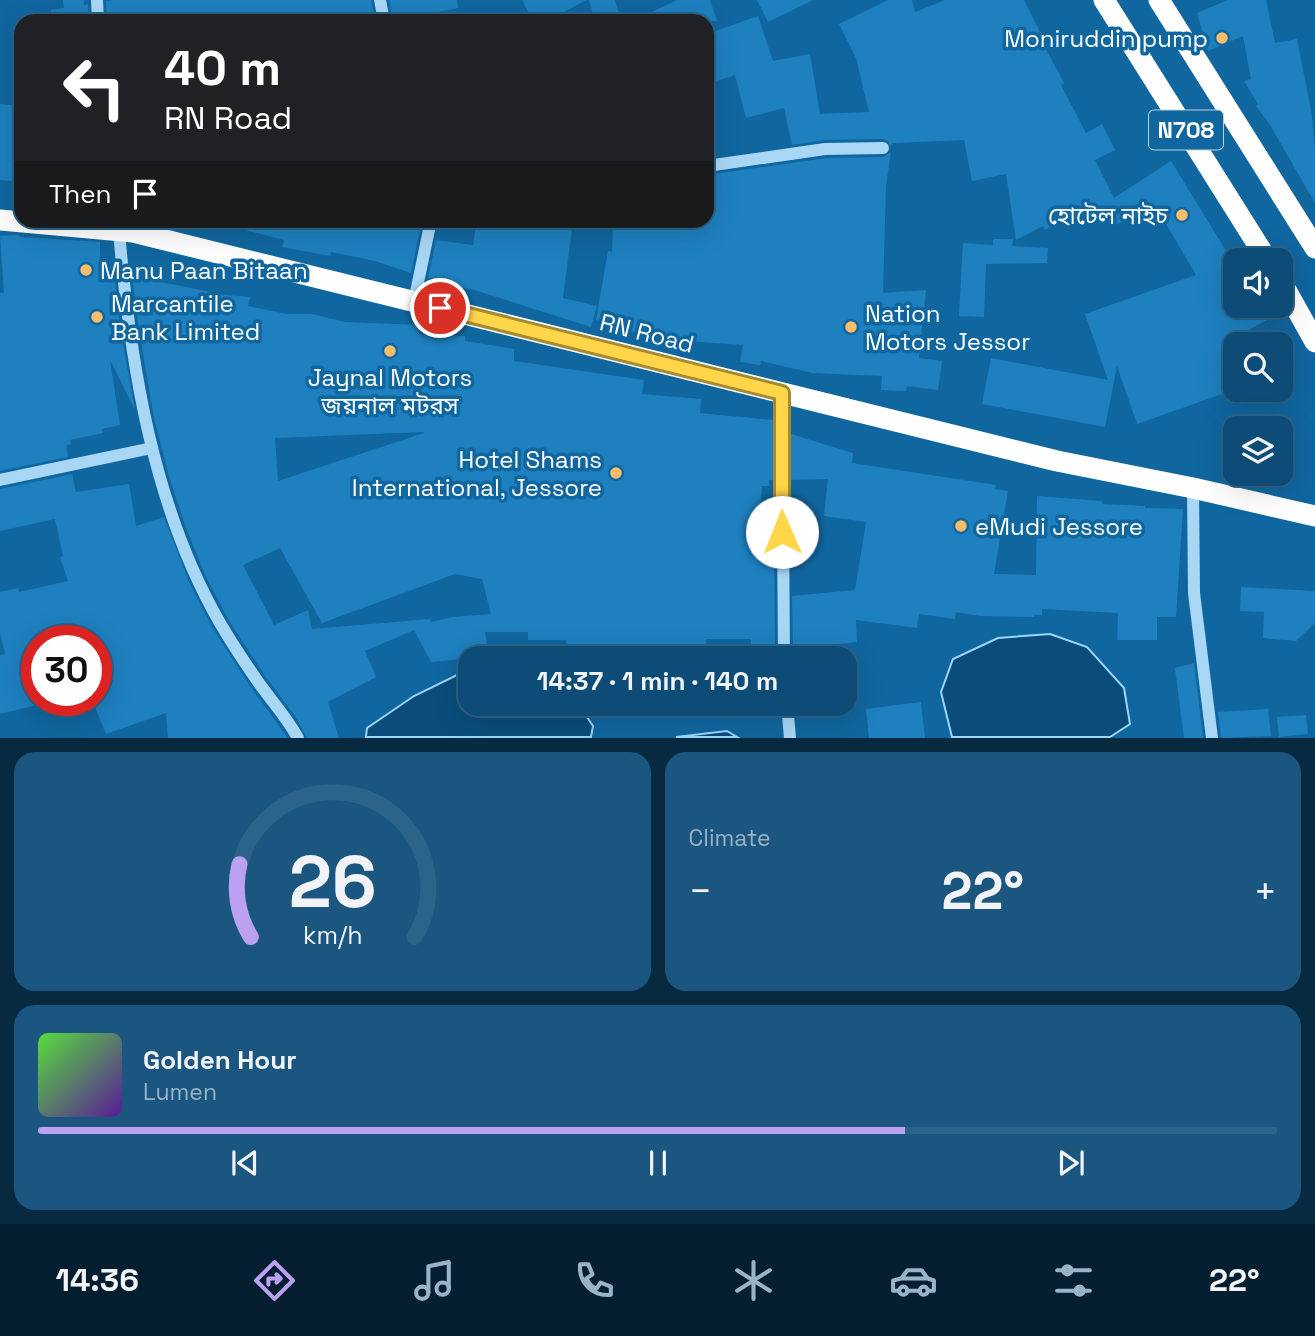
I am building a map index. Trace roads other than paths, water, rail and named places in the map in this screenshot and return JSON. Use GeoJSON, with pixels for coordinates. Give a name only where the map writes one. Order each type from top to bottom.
{"type":"FeatureCollection","features":[{"type":"Feature","properties":{"kind":"highway","name":"N708"},"geometry":{"type":"LineString","coordinates":[[1104,0],[1260,248]]}},
{"type":"Feature","properties":{"kind":"highway","name":"N708"},"geometry":{"type":"LineString","coordinates":[[1159,0],[1315,248]]}},
{"type":"Feature","properties":{"kind":"highway","name":"RN Road"},"geometry":{"type":"LineString","coordinates":[[107,228],[133,232],[1057,461],[1315,516]]}},
{"type":"Feature","properties":{"kind":"highway"},"geometry":{"type":"LineString","coordinates":[[1293,303],[1315,342]]}},
{"type":"Feature","properties":{"kind":"highway","name":"RN Road"},"geometry":{"type":"LineString","coordinates":[[1280,508],[1315,502]]}},
{"type":"Feature","properties":{"kind":"street"},"geometry":{"type":"LineString","coordinates":[[714,165],[825,149],[883,148]]}},
{"type":"Feature","properties":{"kind":"street"},"geometry":{"type":"LineString","coordinates":[[414,302],[429,228]]}},
{"type":"Feature","properties":{"kind":"street"},"geometry":{"type":"LineString","coordinates":[[118,231],[132,354],[152,448],[185,550],[219,621],[252,674],[298,737]]}},
{"type":"Feature","properties":{"kind":"street"},"geometry":{"type":"LineString","coordinates":[[782,393],[784,646]]}},
{"type":"Feature","properties":{"kind":"street"},"geometry":{"type":"LineString","coordinates":[[0,480],[152,448]]}},
{"type":"Feature","properties":{"kind":"street"},"geometry":{"type":"LineString","coordinates":[[1193,488],[1194,593],[1212,737]]}},
{"type":"Feature","properties":{"kind":"street"},"geometry":{"type":"LineString","coordinates":[[788,716],[790,737]]}},
{"type":"Feature","properties":{"kind":"water"},"geometry":{"type":"Polygon","coordinates":[[[1050,634],[1087,647],[1124,688],[1130,724],[1110,737],[952,737],[941,692],[953,659],[998,638],[1050,634]]]}},
{"type":"Feature","properties":{"kind":"water"},"geometry":{"type":"Polygon","coordinates":[[[458,674],[458,716],[586,716],[593,726],[591,737],[366,737],[367,728],[414,696],[458,674]]]}},
{"type":"Feature","properties":{"kind":"water"},"geometry":{"type":"Polygon","coordinates":[[[727,731],[737,737],[676,737],[727,731]]]}},
{"type":"Feature","properties":{"kind":"place","name":"Moniruddin pump"},"geometry":{"type":"Point","coordinates":[1222,38]}},
{"type":"Feature","properties":{"kind":"place","name":"হোটেল নাইচ"},"geometry":{"type":"Point","coordinates":[1182,215]}},
{"type":"Feature","properties":{"kind":"place","name":"Manu Paan Bitaan"},"geometry":{"type":"Point","coordinates":[86,270]}},
{"type":"Feature","properties":{"kind":"place","name":"Marcantile Bank Limited"},"geometry":{"type":"Point","coordinates":[97,317]}},
{"type":"Feature","properties":{"kind":"place","name":"Nation Motors Jessor"},"geometry":{"type":"Point","coordinates":[851,327]}},
{"type":"Feature","properties":{"kind":"place","name":"Jaynal Motors জয়নাল মটরস"},"geometry":{"type":"Point","coordinates":[390,351]}},
{"type":"Feature","properties":{"kind":"place","name":"Hotel Shams International, Jessore"},"geometry":{"type":"Point","coordinates":[616,473]}},
{"type":"Feature","properties":{"kind":"place","name":"eMudi Jessore"},"geometry":{"type":"Point","coordinates":[961,526]}}]}
